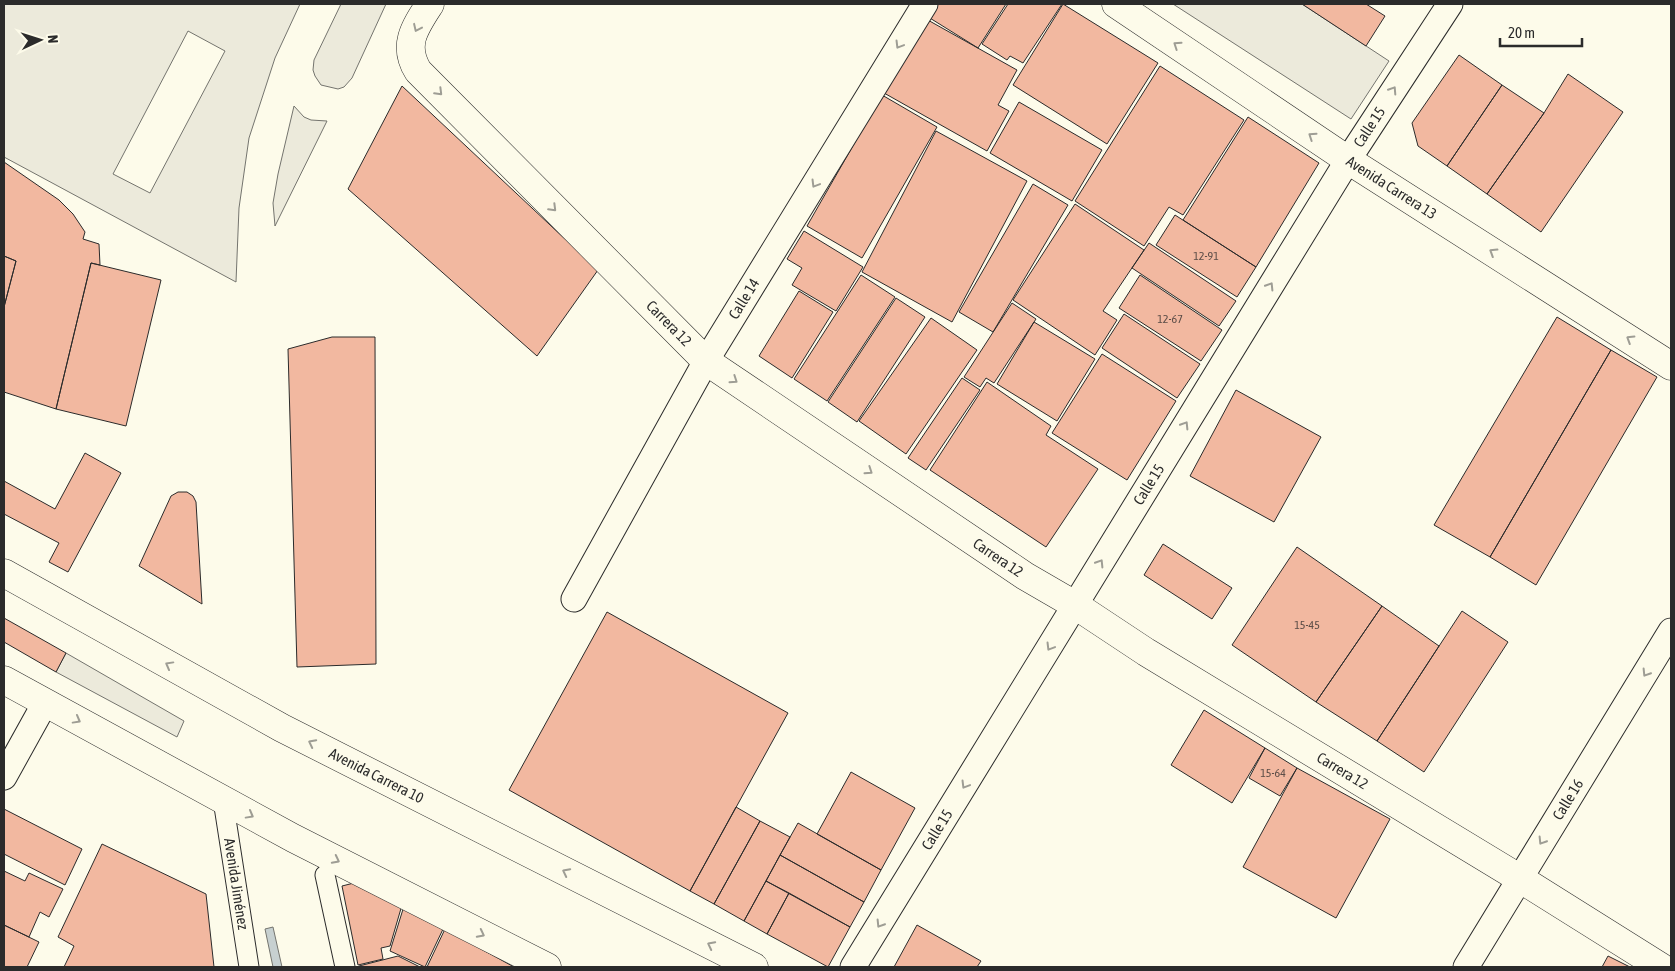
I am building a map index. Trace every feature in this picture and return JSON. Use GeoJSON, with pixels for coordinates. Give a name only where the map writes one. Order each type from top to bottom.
{"type":"FeatureCollection","features":[{"type":"Feature","properties":{"kind":"street","name":"Carrera 12"},"geometry":{"type":"LineString","coordinates":[[430,4],[410,42],[410,54],[418,71],[706,361],[1025,576],[1661,967]]}},
{"type":"Feature","properties":{"kind":"street","name":"Calle 14"},"geometry":{"type":"LineString","coordinates":[[574,599],[706,361],[925,4]]}},
{"type":"Feature","properties":{"kind":"street","name":"Avenida Carrera 13"},"geometry":{"type":"LineString","coordinates":[[1116,4],[1348,160],[1671,366]]}},
{"type":"Feature","properties":{"kind":"street","name":"Calle 15"},"geometry":{"type":"LineString","coordinates":[[853,967],[1348,160],[1450,4]]}},
{"type":"Feature","properties":{"kind":"street","name":"Avenida Carrera 10"},"geometry":{"type":"LineString","coordinates":[[4,573],[282,728],[754,967]]}},
{"type":"Feature","properties":{"kind":"street","name":"Calle 16"},"geometry":{"type":"LineString","coordinates":[[1466,967],[1671,631]]}},
{"type":"Feature","properties":{"kind":"street"},"geometry":{"type":"LineString","coordinates":[[4,680],[293,838],[546,967]]}},
{"type":"Feature","properties":{"kind":"street"},"geometry":{"type":"LineString","coordinates":[[4,777],[46,703]]}},
{"type":"Feature","properties":{"kind":"street","name":"Avenida Jiménez"},"geometry":{"type":"LineString","coordinates":[[223,800],[249,967]]}},
{"type":"Feature","properties":{"kind":"street"},"geometry":{"type":"LineString","coordinates":[[325,876],[344,967]]}},
{"type":"Feature","properties":{"kind":"shaded area"},"geometry":{"type":"Polygon","coordinates":[[[4,4],[300,4],[275,58],[249,138],[239,208],[236,282],[4,157],[4,4]],[[188,31],[113,174],[150,193],[225,51],[188,31]]]}},
{"type":"Feature","properties":{"kind":"shaded area"},"geometry":{"type":"Polygon","coordinates":[[[341,4],[386,4],[352,78],[344,87],[338,89],[321,85],[313,70],[314,60],[341,4]]]}},
{"type":"Feature","properties":{"kind":"shaded area"},"geometry":{"type":"Polygon","coordinates":[[[1173,4],[1302,4],[1389,61],[1351,119],[1173,4]]]}},
{"type":"Feature","properties":{"kind":"shaded area"},"geometry":{"type":"Polygon","coordinates":[[[294,106],[304,117],[311,120],[327,121],[275,226],[273,203],[294,106]]]}},
{"type":"Feature","properties":{"kind":"shaded area"},"geometry":{"type":"Polygon","coordinates":[[[66,653],[184,721],[177,737],[56,672],[66,653]]]}},
{"type":"Feature","properties":{"kind":"shaded area"},"geometry":{"type":"Polygon","coordinates":[[[273,927],[282,967],[273,967],[265,929],[273,927]]]}},
{"type":"Feature","properties":{"kind":"building"},"geometry":{"type":"Polygon","coordinates":[[[932,4],[1006,4],[978,48],[925,15],[932,4]]]}},
{"type":"Feature","properties":{"kind":"building"},"geometry":{"type":"Polygon","coordinates":[[[1008,4],[1062,4],[1023,63],[1010,56],[1007,60],[982,44],[1008,4]]]}},
{"type":"Feature","properties":{"kind":"building"},"geometry":{"type":"Polygon","coordinates":[[[1063,4],[1158,63],[1107,144],[1013,85],[1063,4]]]}},
{"type":"Feature","properties":{"kind":"building"},"geometry":{"type":"Polygon","coordinates":[[[1302,4],[1366,4],[1385,16],[1366,46],[1302,4]]]}},
{"type":"Feature","properties":{"kind":"building"},"geometry":{"type":"Polygon","coordinates":[[[926,19],[1017,70],[998,105],[1009,111],[987,151],[884,93],[926,19]]]}},
{"type":"Feature","properties":{"kind":"building"},"geometry":{"type":"Polygon","coordinates":[[[1459,55],[1502,85],[1447,166],[1418,146],[1412,123],[1459,55]]]}},
{"type":"Feature","properties":{"kind":"building"},"geometry":{"type":"Polygon","coordinates":[[[1160,66],[1244,120],[1183,215],[1169,207],[1144,246],[1075,201],[1160,66]]]}},
{"type":"Feature","properties":{"kind":"building"},"geometry":{"type":"Polygon","coordinates":[[[1568,74],[1623,112],[1541,232],[1487,194],[1544,113],[1568,74]]]}},
{"type":"Feature","properties":{"kind":"building"},"geometry":{"type":"Polygon","coordinates":[[[1502,85],[1544,113],[1487,194],[1447,166],[1502,85]]]}},
{"type":"Feature","properties":{"kind":"building"},"geometry":{"type":"Polygon","coordinates":[[[402,86],[598,270],[537,356],[348,189],[402,86]]]}},
{"type":"Feature","properties":{"kind":"building"},"geometry":{"type":"Polygon","coordinates":[[[882,95],[937,127],[862,258],[807,226],[882,95]]]}},
{"type":"Feature","properties":{"kind":"building"},"geometry":{"type":"Polygon","coordinates":[[[1019,102],[1102,150],[1072,201],[990,153],[1019,102]]]}},
{"type":"Feature","properties":{"kind":"building"},"geometry":{"type":"Polygon","coordinates":[[[1248,117],[1319,163],[1256,267],[1183,220],[1248,117]]]}},
{"type":"Feature","properties":{"kind":"building"},"geometry":{"type":"Polygon","coordinates":[[[936,131],[1027,181],[952,322],[862,272],[936,131]]]}},
{"type":"Feature","properties":{"kind":"building"},"geometry":{"type":"Polygon","coordinates":[[[4,162],[59,200],[73,214],[85,232],[83,239],[99,244],[100,265],[91,263],[56,409],[4,392],[4,307],[16,261],[4,256],[4,162]]]}},
{"type":"Feature","properties":{"kind":"building"},"geometry":{"type":"Polygon","coordinates":[[[1033,184],[1068,205],[993,332],[959,312],[1033,184]]]}},
{"type":"Feature","properties":{"kind":"building"},"geometry":{"type":"Polygon","coordinates":[[[1075,204],[1144,250],[1103,311],[1117,320],[1095,355],[1013,300],[1075,204]]]}},
{"type":"Feature","properties":{"kind":"building"},"geometry":{"type":"Polygon","coordinates":[[[1175,215],[1256,267],[1237,297],[1156,245],[1175,215]]]}},
{"type":"Feature","properties":{"kind":"building"},"geometry":{"type":"Polygon","coordinates":[[[804,231],[863,267],[836,311],[792,285],[802,268],[787,259],[804,231]]]}},
{"type":"Feature","properties":{"kind":"building"},"geometry":{"type":"Polygon","coordinates":[[[1149,243],[1236,301],[1219,326],[1132,268],[1149,243]]]}},
{"type":"Feature","properties":{"kind":"building"},"geometry":{"type":"Polygon","coordinates":[[[4,256],[16,261],[4,307],[4,256]]]}},
{"type":"Feature","properties":{"kind":"building"},"geometry":{"type":"Polygon","coordinates":[[[91,263],[161,280],[126,426],[56,409],[91,263]]]}},
{"type":"Feature","properties":{"kind":"building"},"geometry":{"type":"Polygon","coordinates":[[[861,275],[895,297],[827,401],[794,379],[861,275]]]}},
{"type":"Feature","properties":{"kind":"building"},"geometry":{"type":"Polygon","coordinates":[[[1140,275],[1222,330],[1201,361],[1119,308],[1140,275]]]}},
{"type":"Feature","properties":{"kind":"building"},"geometry":{"type":"Polygon","coordinates":[[[799,291],[833,312],[792,378],[759,356],[799,291]]]}},
{"type":"Feature","properties":{"kind":"building"},"geometry":{"type":"Polygon","coordinates":[[[896,298],[925,317],[857,422],[828,402],[896,298]]]}},
{"type":"Feature","properties":{"kind":"building"},"geometry":{"type":"Polygon","coordinates":[[[1012,303],[1036,319],[994,383],[986,378],[980,387],[964,377],[1012,303]]]}},
{"type":"Feature","properties":{"kind":"building"},"geometry":{"type":"Polygon","coordinates":[[[1124,314],[1200,364],[1177,398],[1102,348],[1124,314]]]}},
{"type":"Feature","properties":{"kind":"building"},"geometry":{"type":"Polygon","coordinates":[[[1557,317],[1611,350],[1490,557],[1434,525],[1557,317]]]}},
{"type":"Feature","properties":{"kind":"building"},"geometry":{"type":"Polygon","coordinates":[[[931,318],[977,350],[906,454],[859,421],[931,318]]]}},
{"type":"Feature","properties":{"kind":"building"},"geometry":{"type":"Polygon","coordinates":[[[1034,322],[1095,359],[1057,421],[997,384],[1034,322]]]}},
{"type":"Feature","properties":{"kind":"building"},"geometry":{"type":"Polygon","coordinates":[[[332,337],[375,337],[376,664],[297,667],[288,349],[332,337]]]}},
{"type":"Feature","properties":{"kind":"building"},"geometry":{"type":"Polygon","coordinates":[[[1611,350],[1657,377],[1536,585],[1490,557],[1611,350]]]}},
{"type":"Feature","properties":{"kind":"building"},"geometry":{"type":"Polygon","coordinates":[[[1102,354],[1176,401],[1127,480],[1052,433],[1102,354]]]}},
{"type":"Feature","properties":{"kind":"building"},"geometry":{"type":"Polygon","coordinates":[[[962,378],[980,390],[926,470],[908,458],[962,378]]]}},
{"type":"Feature","properties":{"kind":"building"},"geometry":{"type":"Polygon","coordinates":[[[987,382],[1051,426],[1046,435],[1098,469],[1046,547],[930,470],[987,382]]]}},
{"type":"Feature","properties":{"kind":"building"},"geometry":{"type":"Polygon","coordinates":[[[1236,390],[1321,437],[1274,522],[1190,476],[1236,390]]]}},
{"type":"Feature","properties":{"kind":"building"},"geometry":{"type":"Polygon","coordinates":[[[85,453],[121,473],[68,572],[49,562],[59,543],[4,514],[4,481],[55,509],[85,453]]]}},
{"type":"Feature","properties":{"kind":"building"},"geometry":{"type":"Polygon","coordinates":[[[178,492],[187,492],[193,496],[196,502],[202,604],[139,566],[171,496],[178,492]]]}},
{"type":"Feature","properties":{"kind":"building"},"geometry":{"type":"Polygon","coordinates":[[[1163,544],[1232,588],[1212,619],[1144,575],[1163,544]]]}},
{"type":"Feature","properties":{"kind":"building"},"geometry":{"type":"Polygon","coordinates":[[[1297,547],[1382,606],[1316,702],[1232,645],[1297,547]]]}},
{"type":"Feature","properties":{"kind":"building"},"geometry":{"type":"Polygon","coordinates":[[[1382,606],[1439,646],[1377,741],[1316,702],[1382,606]]]}},
{"type":"Feature","properties":{"kind":"building"},"geometry":{"type":"Polygon","coordinates":[[[1462,611],[1508,642],[1424,772],[1377,741],[1462,611]]]}},
{"type":"Feature","properties":{"kind":"building"},"geometry":{"type":"Polygon","coordinates":[[[607,612],[788,713],[690,891],[509,790],[607,612]]]}},
{"type":"Feature","properties":{"kind":"building"},"geometry":{"type":"Polygon","coordinates":[[[4,618],[66,653],[56,672],[4,642],[4,618]]]}},
{"type":"Feature","properties":{"kind":"building"},"geometry":{"type":"Polygon","coordinates":[[[1204,710],[1265,748],[1232,803],[1171,765],[1204,710]]]}},
{"type":"Feature","properties":{"kind":"building"},"geometry":{"type":"Polygon","coordinates":[[[1265,748],[1297,768],[1280,796],[1249,778],[1265,748]]]}},
{"type":"Feature","properties":{"kind":"building"},"geometry":{"type":"Polygon","coordinates":[[[1297,768],[1390,819],[1336,918],[1243,867],[1297,768]]]}},
{"type":"Feature","properties":{"kind":"building"},"geometry":{"type":"Polygon","coordinates":[[[851,772],[915,808],[881,870],[817,834],[851,772]]]}},
{"type":"Feature","properties":{"kind":"building"},"geometry":{"type":"Polygon","coordinates":[[[736,807],[760,821],[714,904],[690,891],[736,807]]]}},
{"type":"Feature","properties":{"kind":"building"},"geometry":{"type":"Polygon","coordinates":[[[4,809],[82,849],[65,885],[4,854],[4,809]]]}},
{"type":"Feature","properties":{"kind":"building"},"geometry":{"type":"Polygon","coordinates":[[[760,821],[790,837],[744,921],[714,904],[760,821]]]}},
{"type":"Feature","properties":{"kind":"building"},"geometry":{"type":"Polygon","coordinates":[[[798,823],[881,870],[864,902],[780,855],[798,823]]]}},
{"type":"Feature","properties":{"kind":"building"},"geometry":{"type":"Polygon","coordinates":[[[102,844],[206,894],[214,967],[64,967],[74,946],[58,937],[102,844]]]}},
{"type":"Feature","properties":{"kind":"building"},"geometry":{"type":"Polygon","coordinates":[[[780,855],[864,902],[850,927],[766,881],[780,855]]]}},
{"type":"Feature","properties":{"kind":"building"},"geometry":{"type":"Polygon","coordinates":[[[4,871],[25,881],[29,873],[63,889],[49,917],[40,912],[29,937],[4,925],[4,871]]]}},
{"type":"Feature","properties":{"kind":"building"},"geometry":{"type":"Polygon","coordinates":[[[766,881],[789,893],[767,934],[744,921],[766,881]]]}},
{"type":"Feature","properties":{"kind":"building"},"geometry":{"type":"Polygon","coordinates":[[[358,882],[402,905],[390,946],[381,948],[383,959],[358,965],[342,886],[358,882]]]}},
{"type":"Feature","properties":{"kind":"building"},"geometry":{"type":"Polygon","coordinates":[[[789,893],[850,927],[828,967],[767,934],[789,893]]]}},
{"type":"Feature","properties":{"kind":"building"},"geometry":{"type":"Polygon","coordinates":[[[404,906],[444,927],[425,967],[390,951],[404,906]]]}},
{"type":"Feature","properties":{"kind":"building"},"geometry":{"type":"Polygon","coordinates":[[[4,925],[39,942],[27,967],[4,967],[4,925]]]}},
{"type":"Feature","properties":{"kind":"building"},"geometry":{"type":"Polygon","coordinates":[[[917,925],[981,961],[977,967],[894,967],[917,925]]]}},
{"type":"Feature","properties":{"kind":"building"},"geometry":{"type":"Polygon","coordinates":[[[445,929],[514,967],[427,967],[445,929]]]}},
{"type":"Feature","properties":{"kind":"building"},"geometry":{"type":"Polygon","coordinates":[[[398,956],[420,967],[359,967],[359,966],[398,956]]]}},
{"type":"Feature","properties":{"kind":"building"},"geometry":{"type":"Polygon","coordinates":[[[1608,956],[1630,967],[1602,967],[1608,956]]]}}]}
